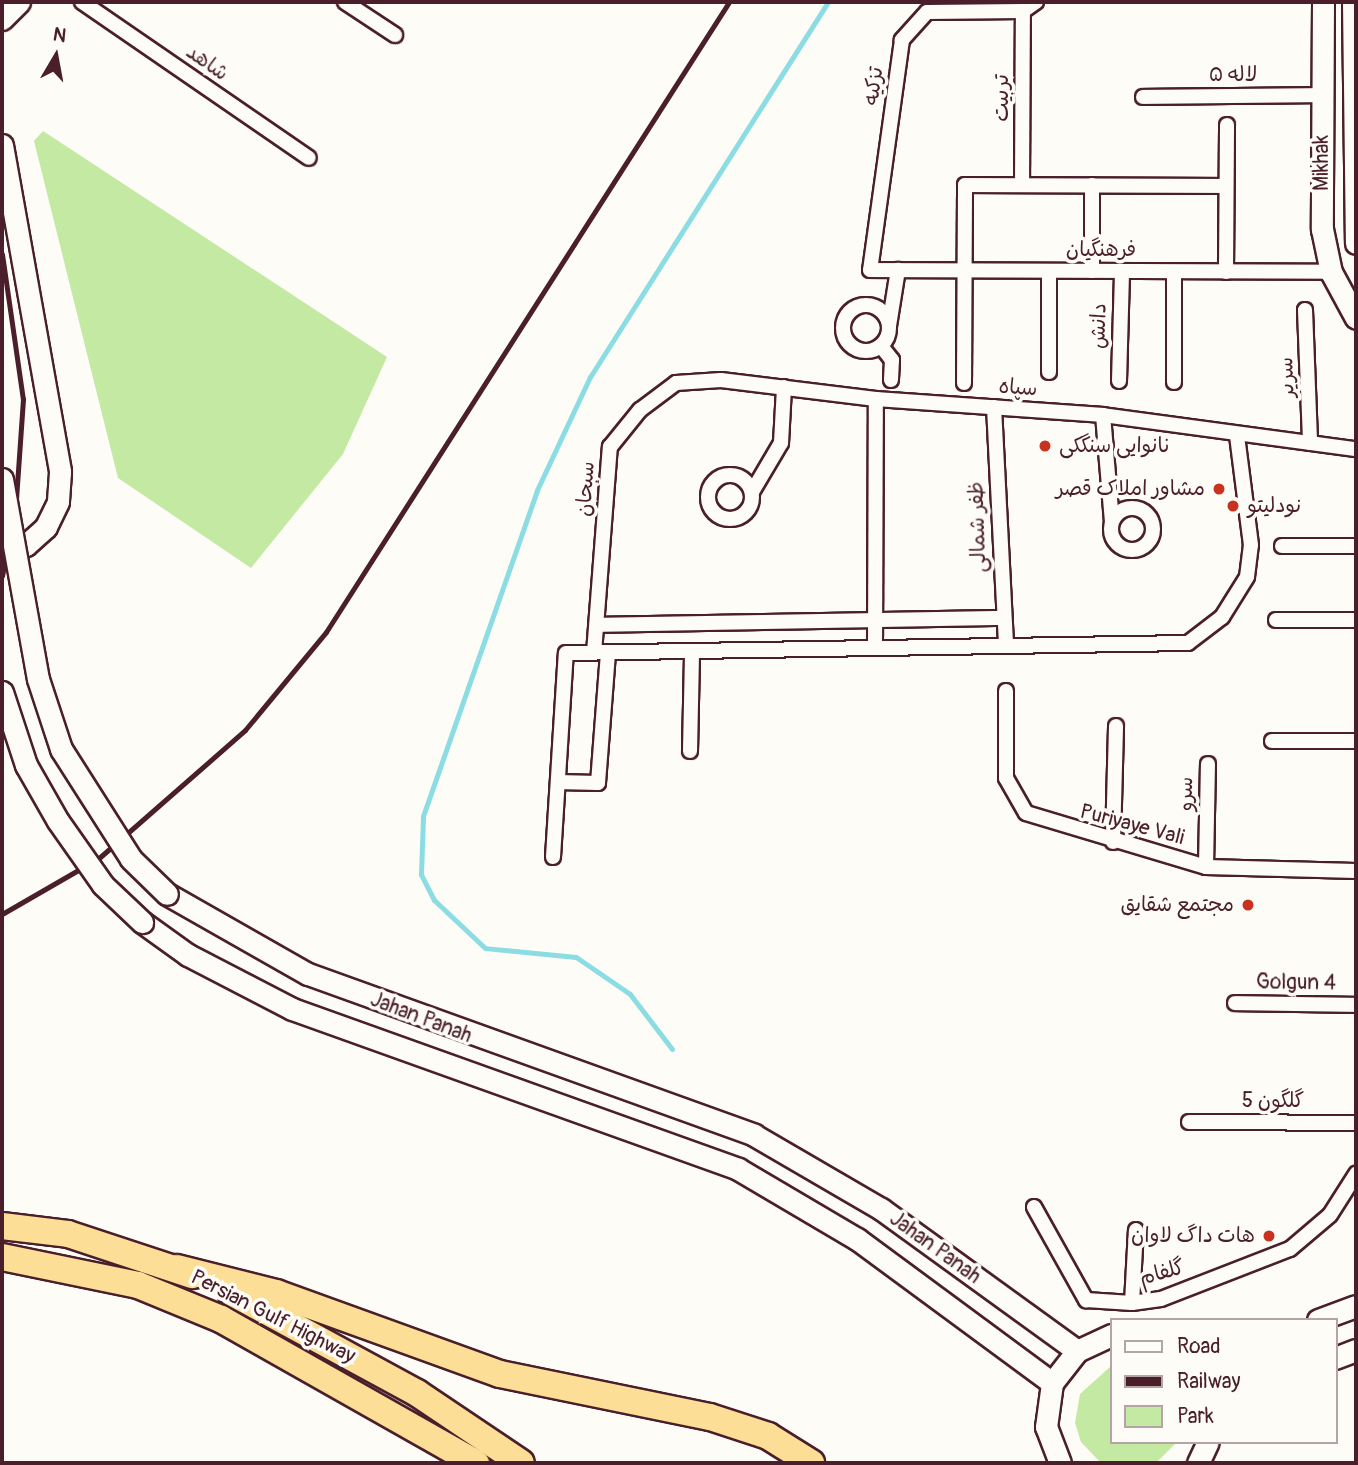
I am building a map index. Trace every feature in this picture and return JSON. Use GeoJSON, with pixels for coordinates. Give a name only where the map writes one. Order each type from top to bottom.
{"type":"FeatureCollection","features":[{"type":"Feature","properties":{"kind":"highway","name":"Persian Gulf Highway"},"geometry":{"type":"LineString","coordinates":[[2,1226],[68,1234],[177,1268],[417,1393],[521,1463]]}},
{"type":"Feature","properties":{"kind":"highway","name":"Persian Gulf Highway"},"geometry":{"type":"LineString","coordinates":[[2,1257],[138,1285],[221,1319],[476,1463]]}},
{"type":"Feature","properties":{"kind":"highway"},"geometry":{"type":"LineString","coordinates":[[177,1268],[276,1293],[500,1374],[710,1417],[768,1436],[811,1463]]}},
{"type":"Feature","properties":{"kind":"main road"},"geometry":{"type":"LineString","coordinates":[[2,19],[19,2]]}},
{"type":"Feature","properties":{"kind":"main road","name":"Mikhak"},"geometry":{"type":"LineString","coordinates":[[1323,2],[1322,229],[1331,272],[1356,318]]}},
{"type":"Feature","properties":{"kind":"main road","name":"Mikhak"},"geometry":{"type":"LineString","coordinates":[[1353,2],[1356,243]]}},
{"type":"Feature","properties":{"kind":"main road"},"geometry":{"type":"LineString","coordinates":[[2,145],[60,472],[46,527],[26,545],[2,554]]}},
{"type":"Feature","properties":{"kind":"main road","name":"Jahan Panah"},"geometry":{"type":"LineString","coordinates":[[2,479],[38,679],[61,749],[131,859],[167,894],[308,974],[754,1135],[881,1209],[1077,1351]]}},
{"type":"Feature","properties":{"kind":"main road","name":"Jahan Panah"},"geometry":{"type":"LineString","coordinates":[[2,692],[26,765],[58,821],[103,885],[142,922],[188,955],[292,1009],[738,1169],[857,1239],[1052,1382]]}},
{"type":"Feature","properties":{"kind":"main road"},"geometry":{"type":"LineString","coordinates":[[1323,1318],[1356,1306]]}},
{"type":"Feature","properties":{"kind":"main road"},"geometry":{"type":"LineString","coordinates":[[1060,1463],[1046,1427],[1052,1382],[1077,1351],[1110,1335]]}},
{"type":"Feature","properties":{"kind":"main road"},"geometry":{"type":"LineString","coordinates":[[1337,1357],[1356,1350]]}},
{"type":"Feature","properties":{"kind":"main road"},"geometry":{"type":"LineString","coordinates":[[1198,1463],[1207,1444]]}},
{"type":"Feature","properties":{"kind":"street","name":"شاهد"},"geometry":{"type":"LineString","coordinates":[[82,2],[309,158]]}},
{"type":"Feature","properties":{"kind":"street"},"geometry":{"type":"LineString","coordinates":[[345,2],[395,36]]}},
{"type":"Feature","properties":{"kind":"street"},"geometry":{"type":"LineString","coordinates":[[1023,11],[1036,2]]}},
{"type":"Feature","properties":{"kind":"street","name":"تربیت"},"geometry":{"type":"LineString","coordinates":[[1023,11],[1023,185]]}},
{"type":"Feature","properties":{"kind":"street","name":"تزکیه"},"geometry":{"type":"LineString","coordinates":[[870,270],[902,40],[927,12],[1023,11]]}},
{"type":"Feature","properties":{"kind":"street","name":"لاله ۵"},"geometry":{"type":"LineString","coordinates":[[1143,97],[1322,95]]}},
{"type":"Feature","properties":{"kind":"street"},"geometry":{"type":"LineString","coordinates":[[1226,272],[1227,125]]}},
{"type":"Feature","properties":{"kind":"street"},"geometry":{"type":"LineString","coordinates":[[964,383],[965,185],[1227,186]]}},
{"type":"Feature","properties":{"kind":"street"},"geometry":{"type":"LineString","coordinates":[[1092,185],[1092,271]]}},
{"type":"Feature","properties":{"kind":"street","name":"فرهنگیان"},"geometry":{"type":"LineString","coordinates":[[870,270],[1331,272]]}},
{"type":"Feature","properties":{"kind":"street"},"geometry":{"type":"LineString","coordinates":[[889,326],[869,305],[854,309],[844,320],[844,335],[852,347],[867,352],[881,346],[889,326],[898,270]]}},
{"type":"Feature","properties":{"kind":"street"},"geometry":{"type":"LineString","coordinates":[[1049,271],[1049,372]]}},
{"type":"Feature","properties":{"kind":"street","name":"دانش"},"geometry":{"type":"LineString","coordinates":[[1119,381],[1122,272]]}},
{"type":"Feature","properties":{"kind":"street"},"geometry":{"type":"LineString","coordinates":[[1174,272],[1174,382]]}},
{"type":"Feature","properties":{"kind":"street","name":"سریر"},"geometry":{"type":"LineString","coordinates":[[1306,310],[1310,443]]}},
{"type":"Feature","properties":{"kind":"street"},"geometry":{"type":"LineString","coordinates":[[881,346],[892,360],[891,380]]}},
{"type":"Feature","properties":{"kind":"street","name":"سپاه"},"geometry":{"type":"LineString","coordinates":[[676,383],[721,380],[876,399],[1103,415],[1356,449]]}},
{"type":"Feature","properties":{"kind":"street","name":"سبحان"},"geometry":{"type":"LineString","coordinates":[[558,782],[598,783],[601,652],[597,625],[610,447],[640,411],[676,383]]}},
{"type":"Feature","properties":{"kind":"street"},"geometry":{"type":"LineString","coordinates":[[752,492],[781,443],[784,387]]}},
{"type":"Feature","properties":{"kind":"street"},"geometry":{"type":"LineString","coordinates":[[875,648],[876,399]]}},
{"type":"Feature","properties":{"kind":"street","name":"ظفر شمالی"},"geometry":{"type":"LineString","coordinates":[[994,407],[1006,646]]}},
{"type":"Feature","properties":{"kind":"street"},"geometry":{"type":"LineString","coordinates":[[1103,415],[1112,522]]}},
{"type":"Feature","properties":{"kind":"street"},"geometry":{"type":"LineString","coordinates":[[553,857],[566,653],[1188,643],[1222,617],[1247,577],[1251,545],[1237,435]]}},
{"type":"Feature","properties":{"kind":"street"},"geometry":{"type":"LineString","coordinates":[[1282,546],[1356,546]]}},
{"type":"Feature","properties":{"kind":"street"},"geometry":{"type":"LineString","coordinates":[[597,625],[1003,618]]}},
{"type":"Feature","properties":{"kind":"street"},"geometry":{"type":"LineString","coordinates":[[1276,620],[1356,620]]}},
{"type":"Feature","properties":{"kind":"street"},"geometry":{"type":"LineString","coordinates":[[690,751],[692,652]]}},
{"type":"Feature","properties":{"kind":"street","name":"Puriyaye Vali"},"geometry":{"type":"LineString","coordinates":[[1006,691],[1006,778],[1013,796],[1026,813],[1049,824],[1206,867],[1356,871]]}},
{"type":"Feature","properties":{"kind":"street"},"geometry":{"type":"LineString","coordinates":[[1113,842],[1116,726]]}},
{"type":"Feature","properties":{"kind":"street"},"geometry":{"type":"LineString","coordinates":[[1272,741],[1356,741]]}},
{"type":"Feature","properties":{"kind":"street","name":"سرو"},"geometry":{"type":"LineString","coordinates":[[1206,867],[1208,764]]}},
{"type":"Feature","properties":{"kind":"street","name":"Golgun 4"},"geometry":{"type":"LineString","coordinates":[[1236,1003],[1356,1005]]}},
{"type":"Feature","properties":{"kind":"street","name":"گلگون 5"},"geometry":{"type":"LineString","coordinates":[[1189,1122],[1356,1123]]}},
{"type":"Feature","properties":{"kind":"street","name":"گلفام"},"geometry":{"type":"LineString","coordinates":[[1034,1207],[1086,1300],[1132,1303],[1161,1298],[1290,1249],[1330,1215],[1356,1174]]}},
{"type":"Feature","properties":{"kind":"street"},"geometry":{"type":"LineString","coordinates":[[1132,1303],[1136,1230]]}},
{"type":"Feature","properties":{"kind":"green space"},"geometry":{"type":"Polygon","coordinates":[[[43,131],[387,357],[343,454],[251,568],[118,478],[34,141],[43,131]]]}},
{"type":"Feature","properties":{"kind":"green space"},"geometry":{"type":"Polygon","coordinates":[[[1110,1367],[1110,1444],[1175,1444],[1156,1463],[1101,1463],[1081,1442],[1075,1423],[1080,1394],[1110,1367]]]}},
{"type":"Feature","properties":{"kind":"waterway"},"geometry":{"type":"LineString","coordinates":[[672,1049],[630,994],[576,957],[485,948],[434,900],[421,874],[423,816],[537,490],[590,377],[828,2]]}},
{"type":"Feature","properties":{"kind":"railway"},"geometry":{"type":"LineString","coordinates":[[2,914],[99,858],[245,730],[326,632],[729,2]]}},
{"type":"Feature","properties":{"kind":"railway"},"geometry":{"type":"LineString","coordinates":[[2,254],[23,399],[16,499],[2,576]]}},
{"type":"Feature","properties":{"kind":"place","name":"نانوایی سنگکی"},"geometry":{"type":"Point","coordinates":[1045,446]}},
{"type":"Feature","properties":{"kind":"place","name":"مشاور املاک قصر"},"geometry":{"type":"Point","coordinates":[1219,489]}},
{"type":"Feature","properties":{"kind":"place","name":"نودلیتو"},"geometry":{"type":"Point","coordinates":[1233,506]}},
{"type":"Feature","properties":{"kind":"place","name":"مجتمع شقایق"},"geometry":{"type":"Point","coordinates":[1248,905]}},
{"type":"Feature","properties":{"kind":"place","name":"هات داگ لاوان"},"geometry":{"type":"Point","coordinates":[1269,1236]}}]}
